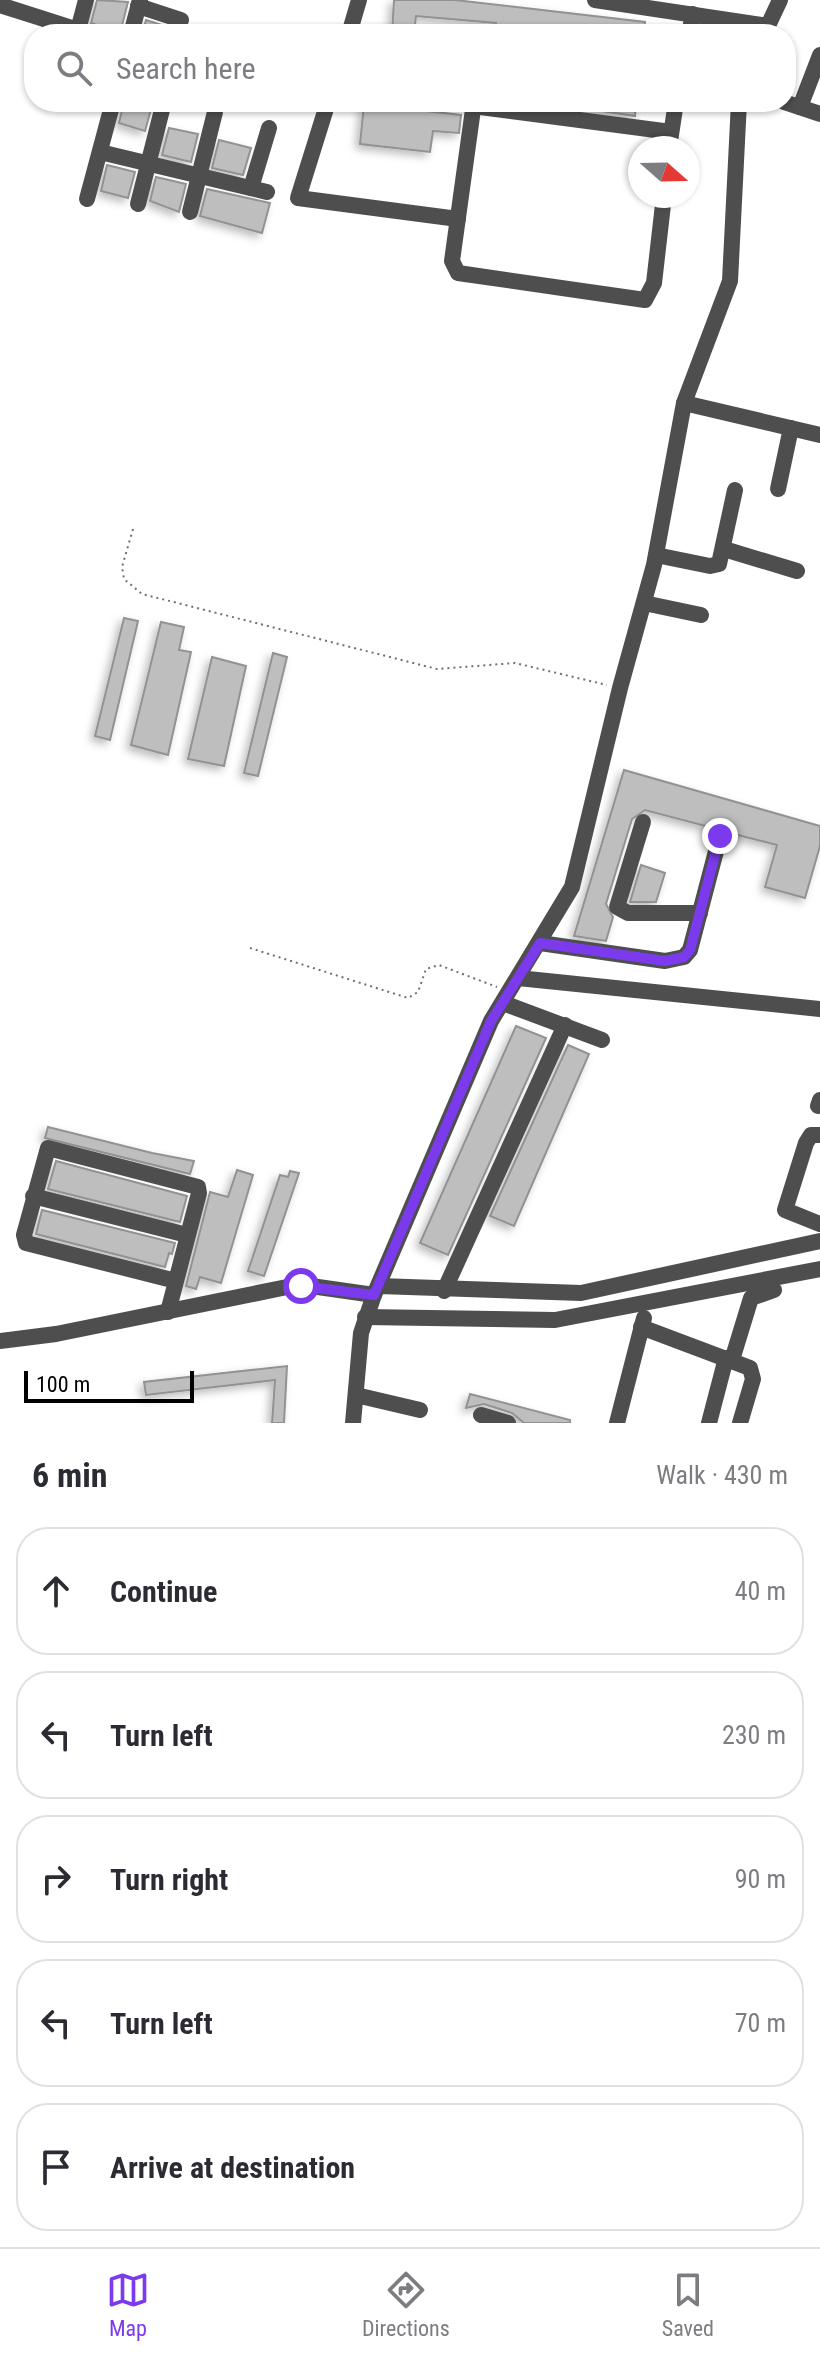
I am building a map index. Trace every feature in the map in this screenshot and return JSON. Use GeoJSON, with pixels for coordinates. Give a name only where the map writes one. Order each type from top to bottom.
{"type":"FeatureCollection","features":[{"type":"Feature","properties":{"kind":"street"},"geometry":{"type":"LineString","coordinates":[[84,24],[86,0]]}},
{"type":"Feature","properties":{"kind":"street"},"geometry":{"type":"LineString","coordinates":[[352,24],[359,0]]}},
{"type":"Feature","properties":{"kind":"street"},"geometry":{"type":"LineString","coordinates":[[595,0],[739,24]]}},
{"type":"Feature","properties":{"kind":"street"},"geometry":{"type":"LineString","coordinates":[[769,24],[780,0]]}},
{"type":"Feature","properties":{"kind":"street"},"geometry":{"type":"LineString","coordinates":[[134,24],[139,3],[181,20]]}},
{"type":"Feature","properties":{"kind":"street"},"geometry":{"type":"LineString","coordinates":[[0,5],[59,24]]}},
{"type":"Feature","properties":{"kind":"street"},"geometry":{"type":"LineString","coordinates":[[691,24],[693,14]]}},
{"type":"Feature","properties":{"kind":"street"},"geometry":{"type":"LineString","coordinates":[[796,98],[820,55]]}},
{"type":"Feature","properties":{"kind":"street"},"geometry":{"type":"LineString","coordinates":[[796,106],[820,114]]}},
{"type":"Feature","properties":{"kind":"street"},"geometry":{"type":"LineString","coordinates":[[87,199],[110,112]]}},
{"type":"Feature","properties":{"kind":"street"},"geometry":{"type":"LineString","coordinates":[[138,204],[162,112]]}},
{"type":"Feature","properties":{"kind":"street"},"geometry":{"type":"LineString","coordinates":[[190,212],[215,112]]}},
{"type":"Feature","properties":{"kind":"street"},"geometry":{"type":"LineString","coordinates":[[325,112],[298,198],[458,219]]}},
{"type":"Feature","properties":{"kind":"street"},"geometry":{"type":"LineString","coordinates":[[473,112],[452,261],[458,273],[466,277],[645,300],[654,283],[663,208]]}},
{"type":"Feature","properties":{"kind":"street"},"geometry":{"type":"LineString","coordinates":[[518,112],[648,136]]}},
{"type":"Feature","properties":{"kind":"street"},"geometry":{"type":"LineString","coordinates":[[671,136],[674,112]]}},
{"type":"Feature","properties":{"kind":"street"},"geometry":{"type":"LineString","coordinates":[[353,1423],[365,1317],[376,1290],[482,1042],[572,887],[656,555],[684,403],[726,297],[732,270],[739,112]]}},
{"type":"Feature","properties":{"kind":"street"},"geometry":{"type":"LineString","coordinates":[[100,152],[259,190],[269,128]]}},
{"type":"Feature","properties":{"kind":"street"},"geometry":{"type":"LineString","coordinates":[[684,403],[820,435]]}},
{"type":"Feature","properties":{"kind":"street"},"geometry":{"type":"LineString","coordinates":[[778,489],[791,428]]}},
{"type":"Feature","properties":{"kind":"street"},"geometry":{"type":"LineString","coordinates":[[656,555],[716,566],[724,549],[735,490]]}},
{"type":"Feature","properties":{"kind":"street"},"geometry":{"type":"LineString","coordinates":[[724,549],[797,571]]}},
{"type":"Feature","properties":{"kind":"street"},"geometry":{"type":"LineString","coordinates":[[644,603],[701,615]]}},
{"type":"Feature","properties":{"kind":"street"},"geometry":{"type":"LineString","coordinates":[[643,822],[617,907],[628,913],[700,913]]}},
{"type":"Feature","properties":{"kind":"street"},"geometry":{"type":"LineString","coordinates":[[540,943],[665,961],[678,960],[690,950],[720,836]]}},
{"type":"Feature","properties":{"kind":"street"},"geometry":{"type":"LineString","coordinates":[[510,991],[820,1009]]}},
{"type":"Feature","properties":{"kind":"street"},"geometry":{"type":"LineString","coordinates":[[510,991],[565,1025],[602,1040]]}},
{"type":"Feature","properties":{"kind":"street"},"geometry":{"type":"LineString","coordinates":[[444,1291],[565,1025]]}},
{"type":"Feature","properties":{"kind":"street"},"geometry":{"type":"LineString","coordinates":[[820,1135],[811,1135],[806,1143],[785,1210],[820,1224]]}},
{"type":"Feature","properties":{"kind":"street"},"geometry":{"type":"LineString","coordinates":[[168,1312],[199,1193],[196,1185],[58,1149],[45,1151],[24,1235],[26,1243],[176,1281]]}},
{"type":"Feature","properties":{"kind":"street"},"geometry":{"type":"LineString","coordinates":[[33,1196],[187,1235]]}},
{"type":"Feature","properties":{"kind":"street"},"geometry":{"type":"LineString","coordinates":[[0,1341],[56,1334],[301,1286],[581,1293],[820,1241]]}},
{"type":"Feature","properties":{"kind":"street"},"geometry":{"type":"LineString","coordinates":[[365,1317],[533,1321],[647,1305],[820,1269]]}},
{"type":"Feature","properties":{"kind":"street"},"geometry":{"type":"LineString","coordinates":[[709,1423],[751,1298],[820,1280]]}},
{"type":"Feature","properties":{"kind":"street"},"geometry":{"type":"LineString","coordinates":[[617,1423],[647,1305]]}},
{"type":"Feature","properties":{"kind":"street"},"geometry":{"type":"LineString","coordinates":[[641,1327],[729,1359],[753,1373],[740,1423]]}},
{"type":"Feature","properties":{"kind":"street"},"geometry":{"type":"LineString","coordinates":[[356,1395],[420,1410]]}},
{"type":"Feature","properties":{"kind":"street"},"geometry":{"type":"LineString","coordinates":[[481,1415],[508,1423]]}},
{"type":"Feature","properties":{"kind":"path"},"geometry":{"type":"LineString","coordinates":[[133,529],[122,567],[124,579],[142,594],[437,669],[515,663],[620,688]]}},
{"type":"Feature","properties":{"kind":"path"},"geometry":{"type":"LineString","coordinates":[[250,948],[408,998],[418,992],[426,969],[439,965],[510,991]]}},
{"type":"Feature","properties":{"kind":"building"},"geometry":{"type":"Polygon","coordinates":[[[97,0],[128,2],[122,24],[91,23],[97,0]]]}},
{"type":"Feature","properties":{"kind":"building"},"geometry":{"type":"Polygon","coordinates":[[[394,0],[455,0],[645,22],[496,24],[416,16],[415,24],[393,24],[394,0]]]}},
{"type":"Feature","properties":{"kind":"building"},"geometry":{"type":"Polygon","coordinates":[[[122,112],[150,112],[145,131],[119,123],[122,112]]]}},
{"type":"Feature","properties":{"kind":"building"},"geometry":{"type":"Polygon","coordinates":[[[363,112],[461,115],[459,133],[433,131],[430,152],[360,144],[363,112]]]}},
{"type":"Feature","properties":{"kind":"building"},"geometry":{"type":"Polygon","coordinates":[[[608,112],[635,112],[635,116],[608,112]]]}},
{"type":"Feature","properties":{"kind":"building"},"geometry":{"type":"Polygon","coordinates":[[[169,128],[198,134],[191,162],[162,155],[169,128]]]}},
{"type":"Feature","properties":{"kind":"building"},"geometry":{"type":"Polygon","coordinates":[[[219,140],[251,148],[243,175],[212,168],[219,140]]]}},
{"type":"Feature","properties":{"kind":"building"},"geometry":{"type":"Polygon","coordinates":[[[107,165],[135,172],[128,198],[101,191],[107,165]]]}},
{"type":"Feature","properties":{"kind":"building"},"geometry":{"type":"Polygon","coordinates":[[[156,177],[186,184],[179,212],[150,201],[156,177]]]}},
{"type":"Feature","properties":{"kind":"building"},"geometry":{"type":"Polygon","coordinates":[[[207,189],[270,203],[262,233],[200,216],[207,189]]]}},
{"type":"Feature","properties":{"kind":"building"},"geometry":{"type":"Polygon","coordinates":[[[124,618],[138,621],[110,740],[95,736],[124,618]]]}},
{"type":"Feature","properties":{"kind":"building"},"geometry":{"type":"Polygon","coordinates":[[[161,622],[184,627],[179,650],[191,652],[168,755],[131,745],[161,622]]]}},
{"type":"Feature","properties":{"kind":"building"},"geometry":{"type":"Polygon","coordinates":[[[273,653],[287,657],[258,776],[244,773],[273,653]]]}},
{"type":"Feature","properties":{"kind":"building"},"geometry":{"type":"Polygon","coordinates":[[[212,657],[246,666],[224,766],[188,759],[212,657]]]}},
{"type":"Feature","properties":{"kind":"building"},"geometry":{"type":"Polygon","coordinates":[[[624,770],[820,826],[820,846],[805,898],[765,887],[777,845],[730,833],[724,826],[713,828],[645,810],[632,819],[606,904],[613,917],[606,941],[574,936],[624,770]]]}},
{"type":"Feature","properties":{"kind":"building"},"geometry":{"type":"Polygon","coordinates":[[[641,865],[665,873],[656,902],[630,902],[641,865]]]}},
{"type":"Feature","properties":{"kind":"building"},"geometry":{"type":"Polygon","coordinates":[[[516,1026],[546,1038],[448,1255],[420,1243],[516,1026]]]}},
{"type":"Feature","properties":{"kind":"building"},"geometry":{"type":"Polygon","coordinates":[[[568,1045],[589,1054],[514,1226],[490,1216],[568,1045]]]}},
{"type":"Feature","properties":{"kind":"building"},"geometry":{"type":"Polygon","coordinates":[[[48,1127],[194,1161],[190,1174],[45,1138],[48,1127]]]}},
{"type":"Feature","properties":{"kind":"building"},"geometry":{"type":"Polygon","coordinates":[[[56,1161],[187,1196],[180,1222],[48,1189],[56,1161]]]}},
{"type":"Feature","properties":{"kind":"building"},"geometry":{"type":"Polygon","coordinates":[[[237,1170],[253,1175],[221,1283],[200,1277],[196,1289],[186,1286],[210,1192],[228,1197],[237,1170]]]}},
{"type":"Feature","properties":{"kind":"building"},"geometry":{"type":"Polygon","coordinates":[[[290,1171],[299,1173],[264,1276],[248,1271],[280,1175],[288,1177],[290,1171]]]}},
{"type":"Feature","properties":{"kind":"building"},"geometry":{"type":"Polygon","coordinates":[[[42,1210],[175,1243],[172,1254],[169,1253],[165,1267],[36,1234],[42,1210]]]}},
{"type":"Feature","properties":{"kind":"building"},"geometry":{"type":"Polygon","coordinates":[[[287,1366],[284,1423],[272,1423],[275,1380],[146,1395],[144,1382],[287,1366]]]}},
{"type":"Feature","properties":{"kind":"building"},"geometry":{"type":"Polygon","coordinates":[[[470,1394],[570,1420],[570,1423],[524,1423],[512,1413],[484,1404],[466,1408],[470,1394]]]}},
{"type":"Feature","properties":{"kind":"route"},"geometry":{"type":"LineString","coordinates":[[301,1286],[374,1295],[491,1021],[540,943],[665,961],[684,957],[690,950],[720,836]]}}]}
